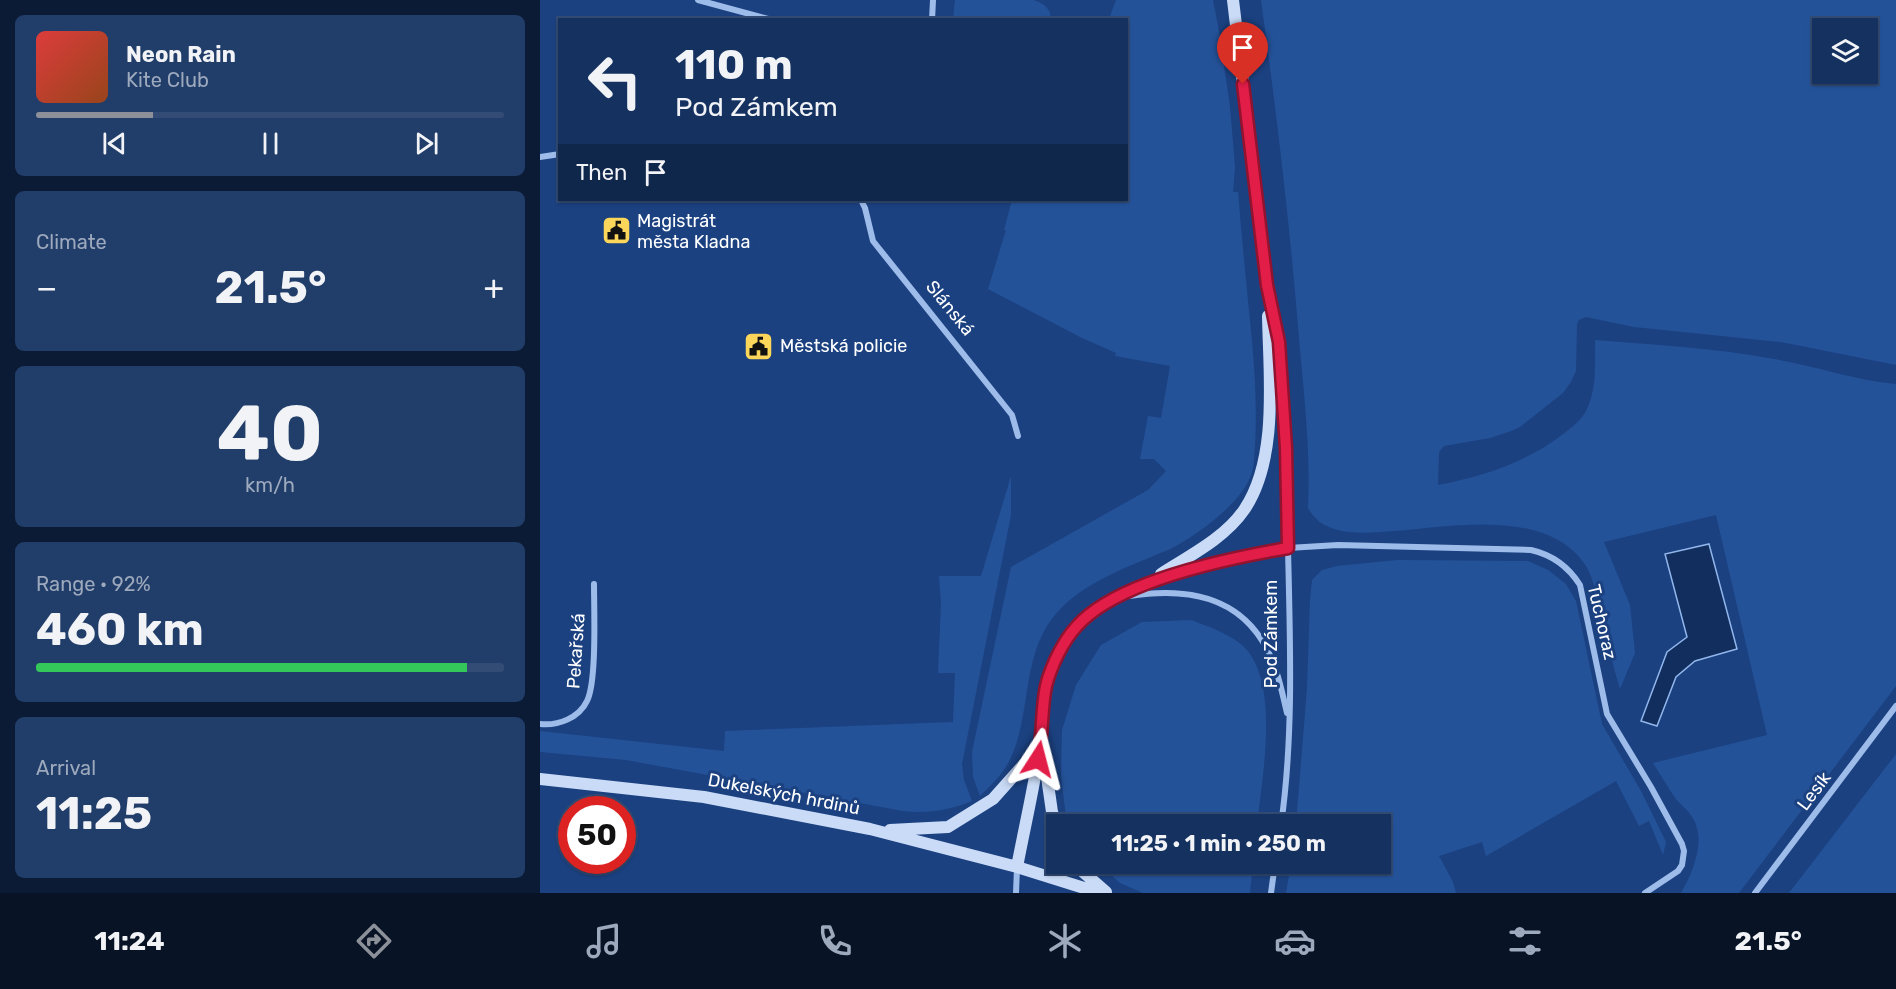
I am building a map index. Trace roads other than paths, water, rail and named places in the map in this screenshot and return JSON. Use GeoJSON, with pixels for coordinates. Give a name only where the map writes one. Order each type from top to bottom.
{"type":"FeatureCollection","features":[{"type":"Feature","properties":{"kind":"main road","name":"Pod Zámkem"},"geometry":{"type":"LineString","coordinates":[[1017,867],[1042,739],[1046,686],[1059,654],[1077,626],[1097,609],[1147,583],[1231,559],[1288,548],[1286,448],[1279,342],[1267,285],[1233,0]]}},
{"type":"Feature","properties":{"kind":"main road"},"geometry":{"type":"LineString","coordinates":[[1147,583],[1225,530],[1243,511],[1260,478],[1268,430],[1270,398],[1267,285]]}},
{"type":"Feature","properties":{"kind":"main road"},"geometry":{"type":"LineString","coordinates":[[1042,739],[1053,814]]}},
{"type":"Feature","properties":{"kind":"main road"},"geometry":{"type":"LineString","coordinates":[[878,831],[948,827],[993,800],[1026,762],[1042,739]]}},
{"type":"Feature","properties":{"kind":"main road","name":"Dukelských hrdinů"},"geometry":{"type":"LineString","coordinates":[[540,779],[704,797],[878,831],[1017,867]]}},
{"type":"Feature","properties":{"kind":"main road"},"geometry":{"type":"LineString","coordinates":[[1017,867],[1100,893]]}},
{"type":"Feature","properties":{"kind":"main road"},"geometry":{"type":"LineString","coordinates":[[1085,874],[1107,893]]}},
{"type":"Feature","properties":{"kind":"street"},"geometry":{"type":"LineString","coordinates":[[698,0],[765,18]]}},
{"type":"Feature","properties":{"kind":"street"},"geometry":{"type":"LineString","coordinates":[[932,18],[933,0]]}},
{"type":"Feature","properties":{"kind":"street"},"geometry":{"type":"LineString","coordinates":[[540,157],[558,154]]}},
{"type":"Feature","properties":{"kind":"street","name":"Slánská"},"geometry":{"type":"LineString","coordinates":[[862,201],[873,241],[1012,415],[1018,436]]}},
{"type":"Feature","properties":{"kind":"street","name":"Tuchoraz"},"geometry":{"type":"LineString","coordinates":[[1288,548],[1338,545],[1531,550],[1554,558],[1573,574],[1580,585],[1607,714],[1656,797],[1684,851],[1682,864],[1678,871],[1645,893]]}},
{"type":"Feature","properties":{"kind":"street","name":"Pod Zámkem"},"geometry":{"type":"LineString","coordinates":[[1282,814],[1289,720],[1288,548]]}},
{"type":"Feature","properties":{"kind":"street","name":"Pekařská"},"geometry":{"type":"LineString","coordinates":[[540,724],[550,725],[566,721],[577,714],[587,701],[591,683],[594,584]]}},
{"type":"Feature","properties":{"kind":"street","name":"Pod Zámkem"},"geometry":{"type":"LineString","coordinates":[[1117,598],[1145,593],[1180,592],[1200,595],[1230,608],[1252,628],[1268,651],[1289,720]]}},
{"type":"Feature","properties":{"kind":"street","name":"Lesík"},"geometry":{"type":"LineString","coordinates":[[1755,893],[1896,706]]}},
{"type":"Feature","properties":{"kind":"street"},"geometry":{"type":"LineString","coordinates":[[1016,893],[1017,867]]}},
{"type":"Feature","properties":{"kind":"street"},"geometry":{"type":"LineString","coordinates":[[1271,893],[1274,874]]}},
{"type":"Feature","properties":{"kind":"place","name":"Magistrát města Kladna"},"geometry":{"type":"Point","coordinates":[616,231]}},
{"type":"Feature","properties":{"kind":"place","name":"Městská policie"},"geometry":{"type":"Point","coordinates":[759,346]}}]}
